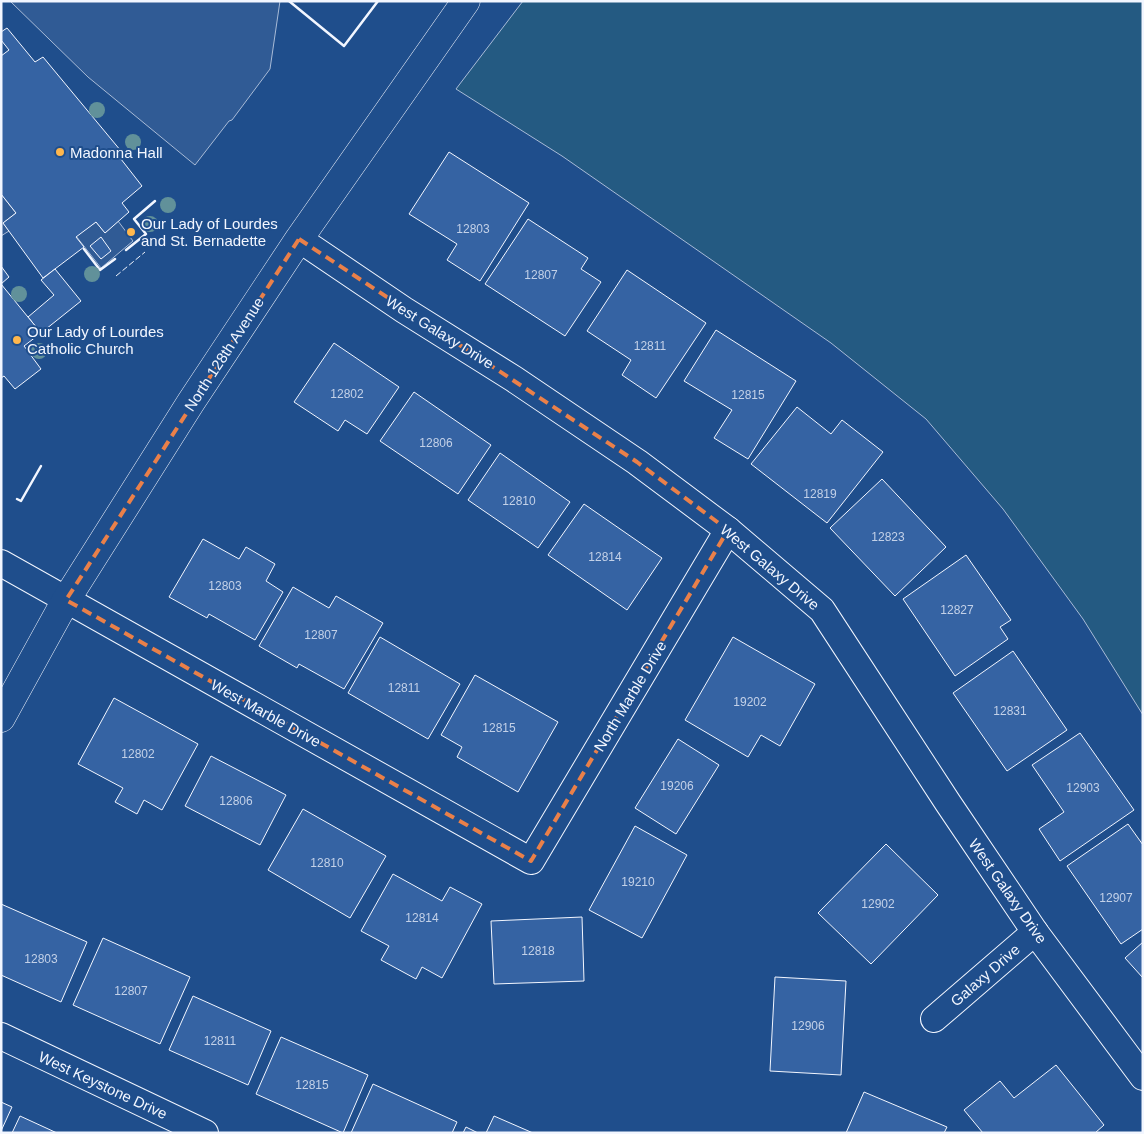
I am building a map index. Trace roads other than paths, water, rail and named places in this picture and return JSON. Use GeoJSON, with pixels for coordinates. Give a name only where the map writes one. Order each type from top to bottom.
{"type":"FeatureCollection","features":[{"type":"Feature","properties":{"kind":"street","name":"North 128th Avenue"},"geometry":{"type":"LineString","coordinates":[[1,718],[66,600],[186,411],[299,239],[466,1]]}},
{"type":"Feature","properties":{"kind":"street","name":"West Galaxy Drive"},"geometry":{"type":"LineString","coordinates":[[299,239],[404,310],[514,379],[637,462],[728,530],[822,610],[1035,932],[1143,1077]]}},
{"type":"Feature","properties":{"kind":"street","name":"North Marble Drive"},"geometry":{"type":"LineString","coordinates":[[531,861],[728,530]]}},
{"type":"Feature","properties":{"kind":"street","name":"West Marble Drive"},"geometry":{"type":"LineString","coordinates":[[1,563],[531,861]]}},
{"type":"Feature","properties":{"kind":"street","name":"Galaxy Drive"},"geometry":{"type":"LineString","coordinates":[[934,1020],[1035,932]]}},
{"type":"Feature","properties":{"kind":"street","name":"West Keystone Drive"},"geometry":{"type":"LineString","coordinates":[[1,1036],[205,1133]]}},
{"type":"Feature","properties":{"kind":"place","name":"Madonna Hall"},"geometry":{"type":"Point","coordinates":[60,152]}},
{"type":"Feature","properties":{"kind":"place","name":"Our Lady of Lourdes and St. Bernadette"},"geometry":{"type":"Point","coordinates":[131,232]}},
{"type":"Feature","properties":{"kind":"place","name":"Our Lady of Lourdes Catholic Church"},"geometry":{"type":"Point","coordinates":[17,340]}}]}
